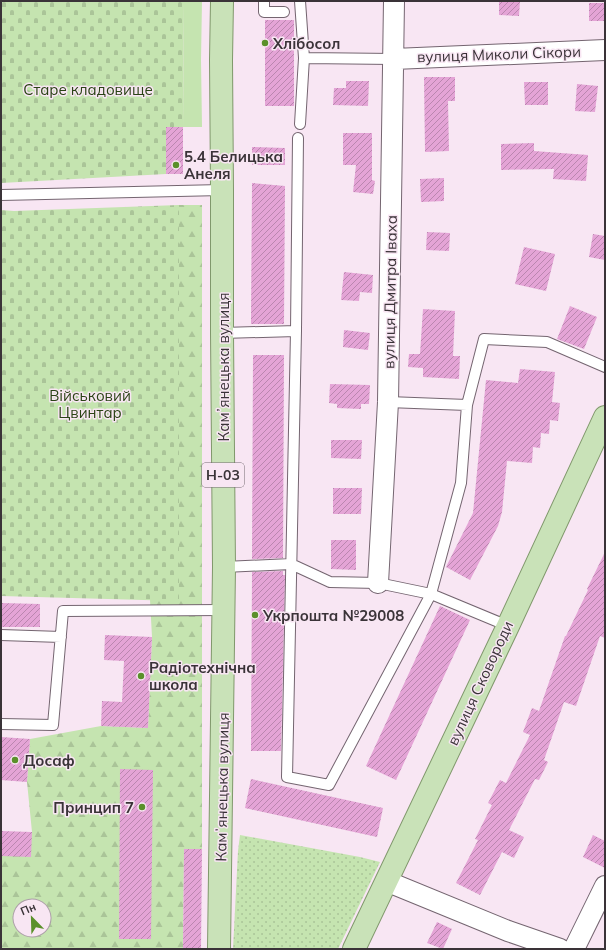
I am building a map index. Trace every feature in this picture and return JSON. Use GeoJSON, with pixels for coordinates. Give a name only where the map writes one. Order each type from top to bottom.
{"type":"FeatureCollection","features":[{"type":"Feature","properties":{"kind":"main road","name":"Камʼянецька вулиця"},"geometry":{"type":"LineString","coordinates":[[219,949],[224,610],[221,67],[222,1]]}},
{"type":"Feature","properties":{"kind":"main road","name":"вулиця Сковороди"},"geometry":{"type":"LineString","coordinates":[[354,949],[508,626],[605,417]]}},
{"type":"Feature","properties":{"kind":"street","name":"вулиця Дмитра Іваха"},"geometry":{"type":"LineString","coordinates":[[378,584],[388,402],[394,1]]}},
{"type":"Feature","properties":{"kind":"street","name":"вулиця Миколи Сікори"},"geometry":{"type":"LineString","coordinates":[[394,59],[605,50]]}},
{"type":"Feature","properties":{"kind":"street"},"geometry":{"type":"LineString","coordinates":[[386,881],[508,932],[560,949]]}},
{"type":"Feature","properties":{"kind":"street"},"geometry":{"type":"LineString","coordinates":[[574,949],[605,886]]}},
{"type":"Feature","properties":{"kind":"lane"},"geometry":{"type":"LineString","coordinates":[[264,1],[264,12],[284,12]]}},
{"type":"Feature","properties":{"kind":"lane"},"geometry":{"type":"LineString","coordinates":[[300,1],[304,58],[300,124]]}},
{"type":"Feature","properties":{"kind":"lane"},"geometry":{"type":"LineString","coordinates":[[304,58],[394,59]]}},
{"type":"Feature","properties":{"kind":"lane"},"geometry":{"type":"LineString","coordinates":[[298,138],[296,331],[286,777],[329,785],[431,594],[462,483],[467,405],[484,339],[547,342],[605,367]]}},
{"type":"Feature","properties":{"kind":"lane"},"geometry":{"type":"LineString","coordinates":[[1,194],[222,190]]}},
{"type":"Feature","properties":{"kind":"lane"},"geometry":{"type":"LineString","coordinates":[[222,334],[296,331]]}},
{"type":"Feature","properties":{"kind":"lane"},"geometry":{"type":"LineString","coordinates":[[388,402],[467,405]]}},
{"type":"Feature","properties":{"kind":"lane"},"geometry":{"type":"LineString","coordinates":[[224,567],[291,564],[330,582],[378,584],[431,594],[508,626]]}},
{"type":"Feature","properties":{"kind":"lane"},"geometry":{"type":"LineString","coordinates":[[1,724],[53,725],[63,611],[224,610]]}},
{"type":"Feature","properties":{"kind":"lane"},"geometry":{"type":"LineString","coordinates":[[1,635],[61,637]]}},
{"type":"Feature","properties":{"kind":"green space","name":"Старе кладовище"},"geometry":{"type":"Polygon","coordinates":[[[1,1],[184,1],[183,127],[166,128],[166,174],[1,183],[1,1]]]}},
{"type":"Feature","properties":{"kind":"green space"},"geometry":{"type":"Polygon","coordinates":[[[184,1],[202,1],[202,127],[183,127],[184,1]]]}},
{"type":"Feature","properties":{"kind":"green space"},"geometry":{"type":"Polygon","coordinates":[[[179,205],[202,205],[202,849],[184,849],[183,949],[1,949],[1,856],[32,832],[27,782],[30,739],[101,726],[148,728],[152,637],[150,600],[179,600],[179,205]]]}},
{"type":"Feature","properties":{"kind":"green space","name":"Військовий Цвинтар"},"geometry":{"type":"Polygon","coordinates":[[[179,205],[179,601],[1,596],[1,210],[14,211],[179,205]]]}},
{"type":"Feature","properties":{"kind":"green space"},"geometry":{"type":"Polygon","coordinates":[[[240,835],[380,862],[338,949],[233,949],[240,835]]]}},
{"type":"Feature","properties":{"kind":"building"},"geometry":{"type":"Polygon","coordinates":[[[499,1],[520,1],[519,16],[499,15],[499,1]]]}},
{"type":"Feature","properties":{"kind":"building"},"geometry":{"type":"Polygon","coordinates":[[[589,3],[605,3],[605,21],[589,21],[589,3]]]}},
{"type":"Feature","properties":{"kind":"building"},"geometry":{"type":"Polygon","coordinates":[[[265,20],[294,20],[294,106],[265,106],[265,20]]]}},
{"type":"Feature","properties":{"kind":"building"},"geometry":{"type":"Polygon","coordinates":[[[424,77],[455,77],[455,101],[448,101],[449,151],[425,152],[424,77]]]}},
{"type":"Feature","properties":{"kind":"building"},"geometry":{"type":"Polygon","coordinates":[[[346,81],[369,81],[368,106],[333,105],[334,88],[346,88],[346,81]]]}},
{"type":"Feature","properties":{"kind":"building"},"geometry":{"type":"Polygon","coordinates":[[[524,82],[548,82],[548,105],[525,105],[524,82]]]}},
{"type":"Feature","properties":{"kind":"building"},"geometry":{"type":"Polygon","coordinates":[[[577,84],[598,86],[595,112],[575,111],[577,84]]]}},
{"type":"Feature","properties":{"kind":"building"},"geometry":{"type":"Polygon","coordinates":[[[166,127],[183,127],[183,174],[166,174],[166,127]]]}},
{"type":"Feature","properties":{"kind":"building"},"geometry":{"type":"Polygon","coordinates":[[[343,133],[372,133],[372,180],[375,181],[373,194],[353,192],[356,165],[343,165],[343,133]]]}},
{"type":"Feature","properties":{"kind":"building"},"geometry":{"type":"Polygon","coordinates":[[[534,143],[534,151],[588,155],[586,181],[553,179],[554,169],[501,170],[501,144],[534,143]]]}},
{"type":"Feature","properties":{"kind":"building"},"geometry":{"type":"Polygon","coordinates":[[[252,147],[285,148],[285,165],[252,165],[252,147]]]}},
{"type":"Feature","properties":{"kind":"building"},"geometry":{"type":"Polygon","coordinates":[[[444,178],[444,201],[421,202],[420,179],[444,178]]]}},
{"type":"Feature","properties":{"kind":"building"},"geometry":{"type":"Polygon","coordinates":[[[252,183],[285,186],[284,324],[251,324],[252,183]]]}},
{"type":"Feature","properties":{"kind":"building"},"geometry":{"type":"Polygon","coordinates":[[[427,232],[450,233],[449,251],[426,250],[427,232]]]}},
{"type":"Feature","properties":{"kind":"building"},"geometry":{"type":"Polygon","coordinates":[[[593,234],[605,236],[605,260],[589,257],[593,234]]]}},
{"type":"Feature","properties":{"kind":"building"},"geometry":{"type":"Polygon","coordinates":[[[524,247],[555,254],[546,291],[515,284],[524,247]]]}},
{"type":"Feature","properties":{"kind":"building"},"geometry":{"type":"Polygon","coordinates":[[[344,272],[373,275],[372,293],[360,292],[359,301],[341,300],[344,272]]]}},
{"type":"Feature","properties":{"kind":"building"},"geometry":{"type":"Polygon","coordinates":[[[570,306],[597,317],[584,349],[557,339],[570,306]]]}},
{"type":"Feature","properties":{"kind":"building"},"geometry":{"type":"Polygon","coordinates":[[[423,309],[455,311],[453,356],[460,356],[459,379],[423,377],[423,368],[408,367],[409,354],[420,354],[423,309]]]}},
{"type":"Feature","properties":{"kind":"building"},"geometry":{"type":"Polygon","coordinates":[[[344,330],[370,333],[368,350],[343,347],[344,330]]]}},
{"type":"Feature","properties":{"kind":"building"},"geometry":{"type":"Polygon","coordinates":[[[253,355],[284,355],[283,558],[252,559],[253,355]]]}},
{"type":"Feature","properties":{"kind":"building"},"geometry":{"type":"Polygon","coordinates":[[[520,369],[555,372],[552,402],[560,403],[558,421],[550,420],[549,434],[541,433],[540,448],[533,447],[532,463],[507,461],[502,512],[498,526],[470,580],[446,567],[473,513],[486,380],[518,383],[520,369]]]}},
{"type":"Feature","properties":{"kind":"building"},"geometry":{"type":"Polygon","coordinates":[[[330,384],[370,385],[369,404],[361,404],[361,409],[337,408],[337,404],[329,403],[330,384]]]}},
{"type":"Feature","properties":{"kind":"building"},"geometry":{"type":"Polygon","coordinates":[[[331,440],[362,440],[361,459],[331,458],[331,440]]]}},
{"type":"Feature","properties":{"kind":"building"},"geometry":{"type":"Polygon","coordinates":[[[333,488],[362,488],[361,514],[333,514],[333,488]]]}},
{"type":"Feature","properties":{"kind":"building"},"geometry":{"type":"Polygon","coordinates":[[[331,540],[356,540],[356,570],[331,569],[331,540]]]}},
{"type":"Feature","properties":{"kind":"building"},"geometry":{"type":"Polygon","coordinates":[[[605,552],[605,638],[600,636],[576,706],[564,702],[544,760],[548,762],[539,780],[535,779],[509,830],[524,837],[514,858],[502,852],[480,895],[456,883],[478,840],[475,839],[492,805],[488,803],[500,780],[506,783],[530,735],[523,732],[532,708],[539,711],[565,636],[605,552]]]}},
{"type":"Feature","properties":{"kind":"building"},"geometry":{"type":"Polygon","coordinates":[[[283,571],[283,575],[285,575],[281,751],[251,751],[252,572],[283,571]]]}},
{"type":"Feature","properties":{"kind":"building"},"geometry":{"type":"Polygon","coordinates":[[[1,603],[40,604],[40,627],[1,627],[1,603]]]}},
{"type":"Feature","properties":{"kind":"building"},"geometry":{"type":"Polygon","coordinates":[[[440,606],[470,620],[396,780],[366,766],[440,606]]]}},
{"type":"Feature","properties":{"kind":"building"},"geometry":{"type":"Polygon","coordinates":[[[105,635],[152,637],[148,728],[101,726],[102,701],[122,702],[124,661],[104,660],[105,635]]]}},
{"type":"Feature","properties":{"kind":"building","name":"Досаф"},"geometry":{"type":"Polygon","coordinates":[[[1,737],[30,739],[27,782],[1,780],[1,737]]]}},
{"type":"Feature","properties":{"kind":"building"},"geometry":{"type":"Polygon","coordinates":[[[120,769],[153,770],[151,939],[119,939],[120,769]]]}},
{"type":"Feature","properties":{"kind":"building"},"geometry":{"type":"Polygon","coordinates":[[[251,779],[383,808],[377,837],[245,808],[251,779]]]}},
{"type":"Feature","properties":{"kind":"building"},"geometry":{"type":"Polygon","coordinates":[[[1,831],[32,832],[31,857],[1,856],[1,831]]]}},
{"type":"Feature","properties":{"kind":"building"},"geometry":{"type":"Polygon","coordinates":[[[593,835],[605,841],[605,868],[583,857],[593,835]]]}},
{"type":"Feature","properties":{"kind":"building"},"geometry":{"type":"Polygon","coordinates":[[[184,849],[202,849],[201,949],[183,949],[184,849]]]}},
{"type":"Feature","properties":{"kind":"building"},"geometry":{"type":"Polygon","coordinates":[[[437,922],[452,929],[443,949],[427,943],[437,922]]]}},
{"type":"Feature","properties":{"kind":"place","name":"Хлібосол"},"geometry":{"type":"Point","coordinates":[265,43]}},
{"type":"Feature","properties":{"kind":"place","name":"5.4 Белицька Анеля"},"geometry":{"type":"Point","coordinates":[176,165]}},
{"type":"Feature","properties":{"kind":"place","name":"Укрпошта №29008"},"geometry":{"type":"Point","coordinates":[255,615]}},
{"type":"Feature","properties":{"kind":"place","name":"Радіотехнічна школа"},"geometry":{"type":"Point","coordinates":[141,676]}},
{"type":"Feature","properties":{"kind":"place","name":"Досаф"},"geometry":{"type":"Point","coordinates":[15,760]}},
{"type":"Feature","properties":{"kind":"place","name":"Принцип 7"},"geometry":{"type":"Point","coordinates":[142,807]}}]}
